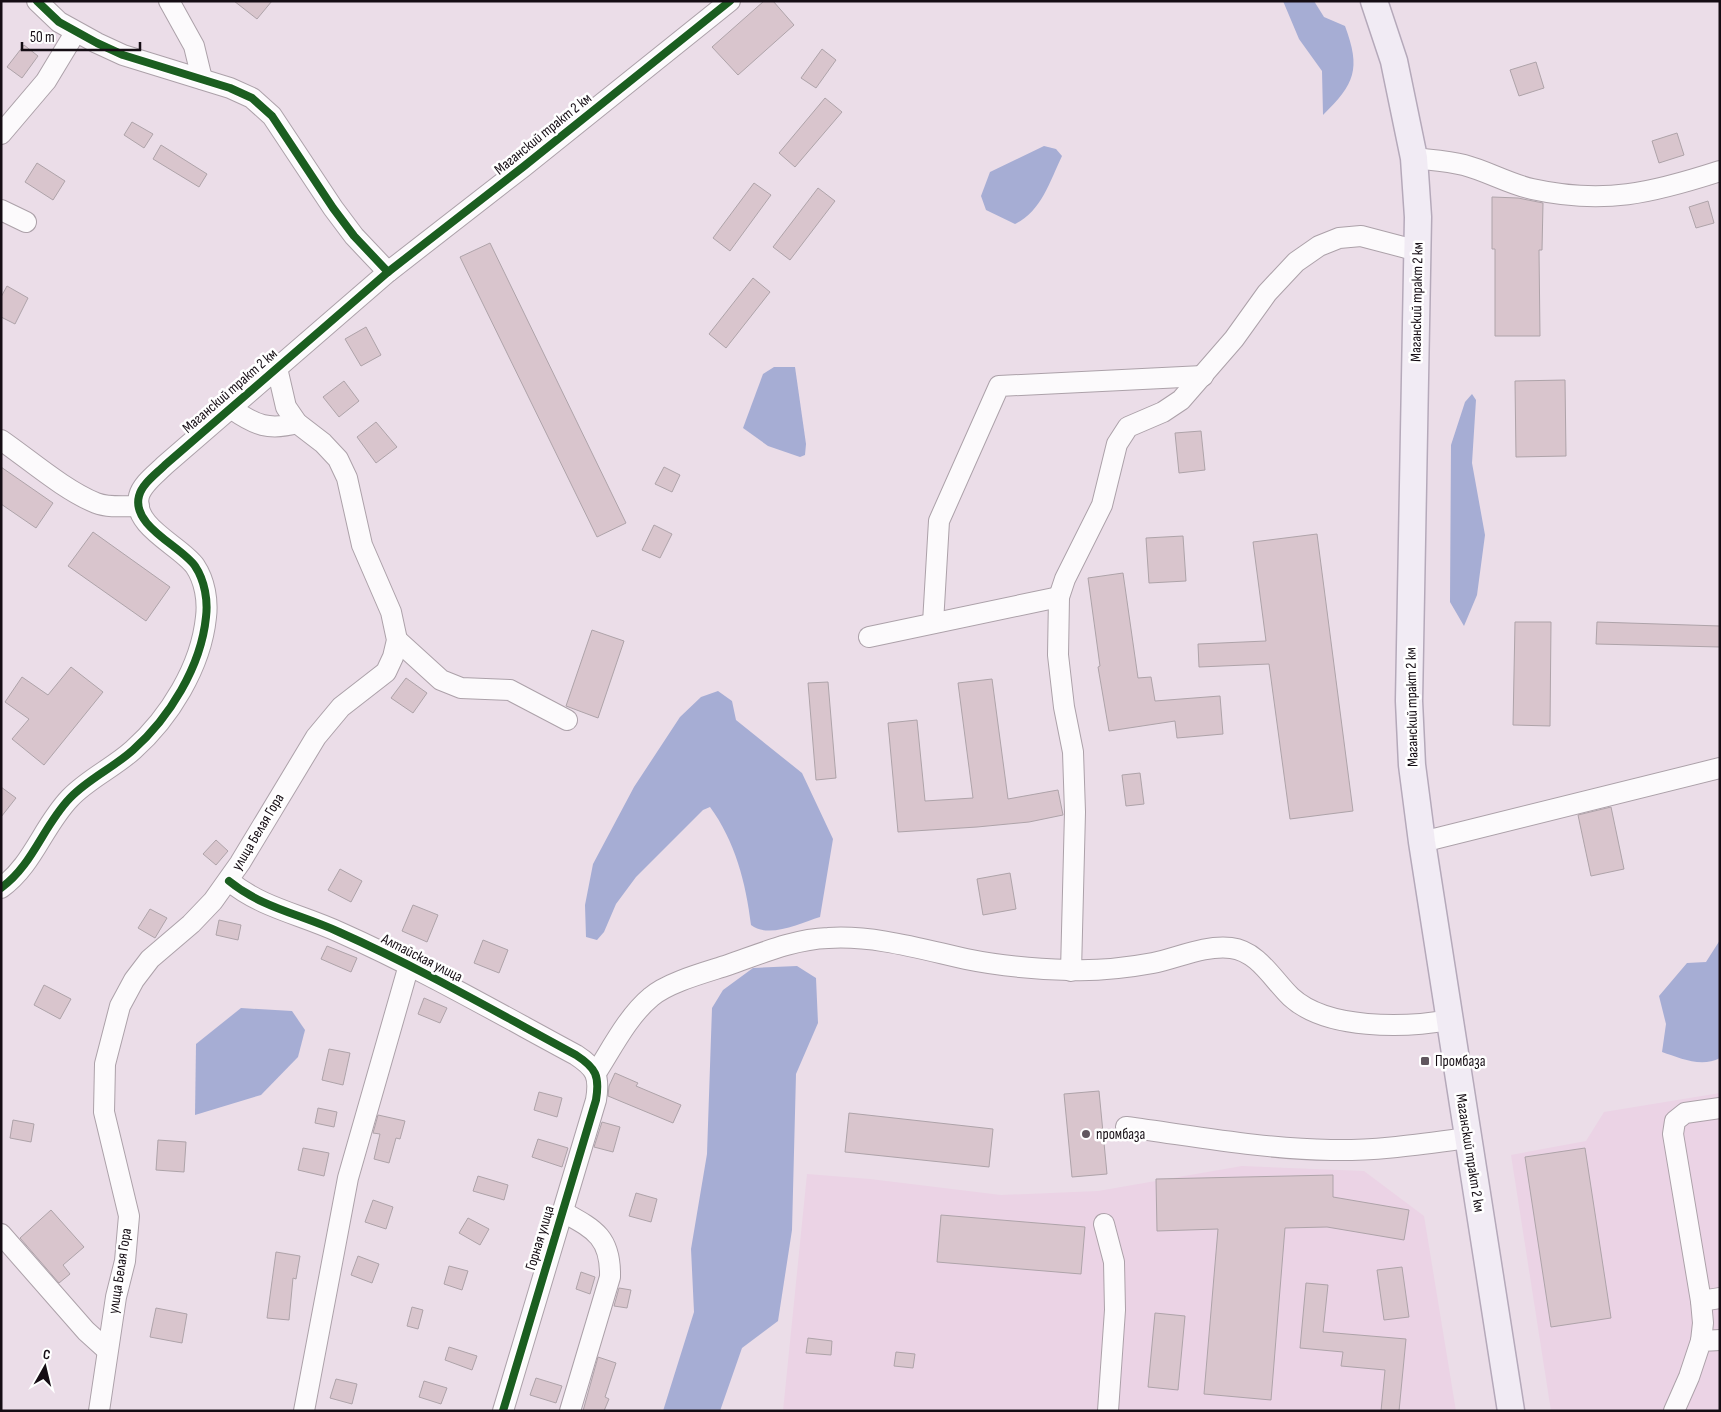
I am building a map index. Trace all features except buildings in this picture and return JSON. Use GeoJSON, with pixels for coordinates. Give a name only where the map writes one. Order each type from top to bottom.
{"type":"FeatureCollection","features":[{"type":"Feature","properties":{"kind":"main road","name":"Маганский тракт 2 км"},"geometry":{"type":"LineString","coordinates":[[1374,1],[1394,62],[1414,158],[1418,251],[1410,701],[1412,765],[1449,1020],[1511,1411]]}},
{"type":"Feature","properties":{"kind":"street"},"geometry":{"type":"LineString","coordinates":[[37,1],[59,22],[75,33],[123,55],[230,88],[252,98],[272,116],[332,208],[354,236],[388,272]]}},
{"type":"Feature","properties":{"kind":"street"},"geometry":{"type":"LineString","coordinates":[[169,1],[194,46],[202,79]]}},
{"type":"Feature","properties":{"kind":"street","name":"Маганский тракт 2 км"},"geometry":{"type":"LineString","coordinates":[[139,506],[138,497],[143,487],[165,465],[232,409],[388,272],[523,167],[730,1]]}},
{"type":"Feature","properties":{"kind":"street"},"geometry":{"type":"LineString","coordinates":[[1,134],[46,81],[75,33]]}},
{"type":"Feature","properties":{"kind":"street"},"geometry":{"type":"LineString","coordinates":[[1414,158],[1464,165],[1530,189],[1576,198],[1616,197],[1656,191],[1720,172]]}},
{"type":"Feature","properties":{"kind":"street"},"geometry":{"type":"LineString","coordinates":[[1,210],[26,222]]}},
{"type":"Feature","properties":{"kind":"street"},"geometry":{"type":"LineString","coordinates":[[1071,971],[1076,812],[1073,752],[1064,707],[1058,656],[1059,597],[1065,579],[1102,505],[1117,444],[1128,428],[1163,412],[1181,400],[1234,339],[1267,293],[1296,262],[1319,246],[1339,238],[1361,236],[1418,251]]}},
{"type":"Feature","properties":{"kind":"street","name":"улица Белая Гора"},"geometry":{"type":"LineString","coordinates":[[99,1411],[116,1297],[125,1262],[129,1216],[104,1112],[105,1064],[120,1006],[134,980],[150,959],[191,924],[228,881],[316,737],[341,707],[386,672],[393,657],[397,640],[391,612],[362,545],[344,472],[338,460],[323,443],[297,424],[286,407],[277,368]]}},
{"type":"Feature","properties":{"kind":"street"},"geometry":{"type":"LineString","coordinates":[[933,623],[939,521],[999,386],[1203,376]]}},
{"type":"Feature","properties":{"kind":"street"},"geometry":{"type":"LineString","coordinates":[[232,409],[247,420],[265,427],[281,428],[297,424]]}},
{"type":"Feature","properties":{"kind":"street"},"geometry":{"type":"LineString","coordinates":[[1,440],[74,491],[97,503],[119,507],[139,506],[148,526],[181,551],[195,566],[203,582],[206,600],[202,640],[188,676],[161,722],[132,752],[92,778],[69,799],[55,817],[27,862],[10,882],[1,888]]}},
{"type":"Feature","properties":{"kind":"street"},"geometry":{"type":"LineString","coordinates":[[869,637],[1059,597]]}},
{"type":"Feature","properties":{"kind":"street"},"geometry":{"type":"LineString","coordinates":[[397,640],[441,680],[461,688],[510,690],[567,720]]}},
{"type":"Feature","properties":{"kind":"street"},"geometry":{"type":"LineString","coordinates":[[1422,842],[1720,768]]}},
{"type":"Feature","properties":{"kind":"street","name":"Алтайская улица"},"geometry":{"type":"LineString","coordinates":[[228,881],[248,896],[338,931],[409,965],[576,1055],[590,1064],[596,1073]]}},
{"type":"Feature","properties":{"kind":"street"},"geometry":{"type":"LineString","coordinates":[[596,1073],[641,1007],[652,996],[718,968],[788,945],[827,938],[860,939],[915,947],[1019,967],[1071,971],[1152,963],[1211,948],[1232,948],[1249,955],[1292,998],[1312,1010],[1344,1020],[1382,1024],[1428,1024],[1449,1020]]}},
{"type":"Feature","properties":{"kind":"street","name":"Алтайская улица"},"geometry":{"type":"LineString","coordinates":[[304,1411],[348,1178],[358,1137],[409,965]]}},
{"type":"Feature","properties":{"kind":"street","name":"Горная улица"},"geometry":{"type":"LineString","coordinates":[[503,1411],[596,1100],[598,1085],[596,1073]]}},
{"type":"Feature","properties":{"kind":"street"},"geometry":{"type":"LineString","coordinates":[[1674,1411],[1689,1377],[1710,1340],[1703,1323],[1710,1300],[1673,1134],[1675,1121],[1685,1113],[1720,1108]]}},
{"type":"Feature","properties":{"kind":"street"},"geometry":{"type":"LineString","coordinates":[[1126,1128],[1281,1148],[1331,1150],[1378,1149],[1468,1138]]}},
{"type":"Feature","properties":{"kind":"street"},"geometry":{"type":"LineString","coordinates":[[563,1212],[592,1228],[600,1236],[606,1245],[610,1265],[610,1277],[570,1411]]}},
{"type":"Feature","properties":{"kind":"street"},"geometry":{"type":"LineString","coordinates":[[1104,1224],[1114,1262],[1115,1310],[1108,1411]]}},
{"type":"Feature","properties":{"kind":"street"},"geometry":{"type":"LineString","coordinates":[[1,1234],[86,1331],[108,1350]]}},
{"type":"Feature","properties":{"kind":"shaded area"},"geometry":{"type":"Polygon","coordinates":[[[1720,1093],[1720,1411],[1551,1411],[1511,1155],[1586,1141],[1604,1112],[1720,1093]]]}},
{"type":"Feature","properties":{"kind":"shaded area"},"geometry":{"type":"Polygon","coordinates":[[[1242,1166],[1364,1171],[1424,1216],[1456,1411],[783,1411],[807,1174],[870,1179],[1001,1195],[1098,1191],[1242,1166]]]}},
{"type":"Feature","properties":{"kind":"water"},"geometry":{"type":"Polygon","coordinates":[[[1283,1],[1314,1],[1324,17],[1345,26],[1353,54],[1354,65],[1352,75],[1342,94],[1323,115],[1322,71],[1299,39],[1283,1]]]}},
{"type":"Feature","properties":{"kind":"water"},"geometry":{"type":"Polygon","coordinates":[[[1044,146],[1056,149],[1062,156],[1044,195],[1032,212],[1015,224],[986,210],[981,196],[990,172],[1044,146]]]}},
{"type":"Feature","properties":{"kind":"water"},"geometry":{"type":"Polygon","coordinates":[[[774,367],[795,367],[806,444],[805,455],[800,457],[768,446],[743,428],[763,374],[774,367]]]}},
{"type":"Feature","properties":{"kind":"water"},"geometry":{"type":"Polygon","coordinates":[[[1472,394],[1476,400],[1472,463],[1485,535],[1477,595],[1464,626],[1450,602],[1451,445],[1465,402],[1472,394]]]}},
{"type":"Feature","properties":{"kind":"water"},"geometry":{"type":"Polygon","coordinates":[[[718,691],[732,701],[736,720],[802,773],[833,839],[820,917],[794,926],[767,931],[751,925],[746,894],[733,848],[710,807],[703,810],[636,877],[616,904],[604,932],[597,940],[586,937],[585,905],[593,864],[634,787],[680,717],[701,697],[718,691]]]}},
{"type":"Feature","properties":{"kind":"water"},"geometry":{"type":"Polygon","coordinates":[[[1720,940],[1720,1058],[1713,1061],[1698,1062],[1662,1052],[1666,1024],[1659,996],[1687,963],[1706,962],[1720,940]]]}},
{"type":"Feature","properties":{"kind":"water"},"geometry":{"type":"Polygon","coordinates":[[[797,966],[816,978],[818,1023],[796,1074],[792,1230],[778,1321],[742,1348],[720,1411],[663,1411],[694,1312],[691,1249],[707,1154],[712,1008],[723,990],[753,968],[797,966]]]}},
{"type":"Feature","properties":{"kind":"water"},"geometry":{"type":"Polygon","coordinates":[[[241,1008],[292,1011],[305,1030],[298,1057],[261,1095],[195,1115],[196,1044],[241,1008]]]}},
{"type":"Feature","properties":{"kind":"cycle path"},"geometry":{"type":"LineString","coordinates":[[37,1],[59,22],[123,55],[230,88],[252,98],[272,116],[333,208],[354,236],[388,272]]}},
{"type":"Feature","properties":{"kind":"cycle path"},"geometry":{"type":"LineString","coordinates":[[1,888],[12,879],[30,857],[52,821],[70,798],[133,750],[159,723],[181,690],[198,654],[203,636],[207,604],[203,585],[195,566],[188,558],[159,535],[142,517],[139,507],[139,496],[146,483],[388,272],[523,167],[730,1]]}},
{"type":"Feature","properties":{"kind":"cycle path"},"geometry":{"type":"LineString","coordinates":[[229,881],[255,898],[339,932],[429,976],[576,1055],[588,1064],[595,1073],[597,1079],[596,1100],[503,1411]]}},
{"type":"Feature","properties":{"kind":"place","name":"Промбаза"},"geometry":{"type":"Point","coordinates":[1425,1061]}},
{"type":"Feature","properties":{"kind":"place","name":"промбаза"},"geometry":{"type":"Point","coordinates":[1086,1134]}}]}
